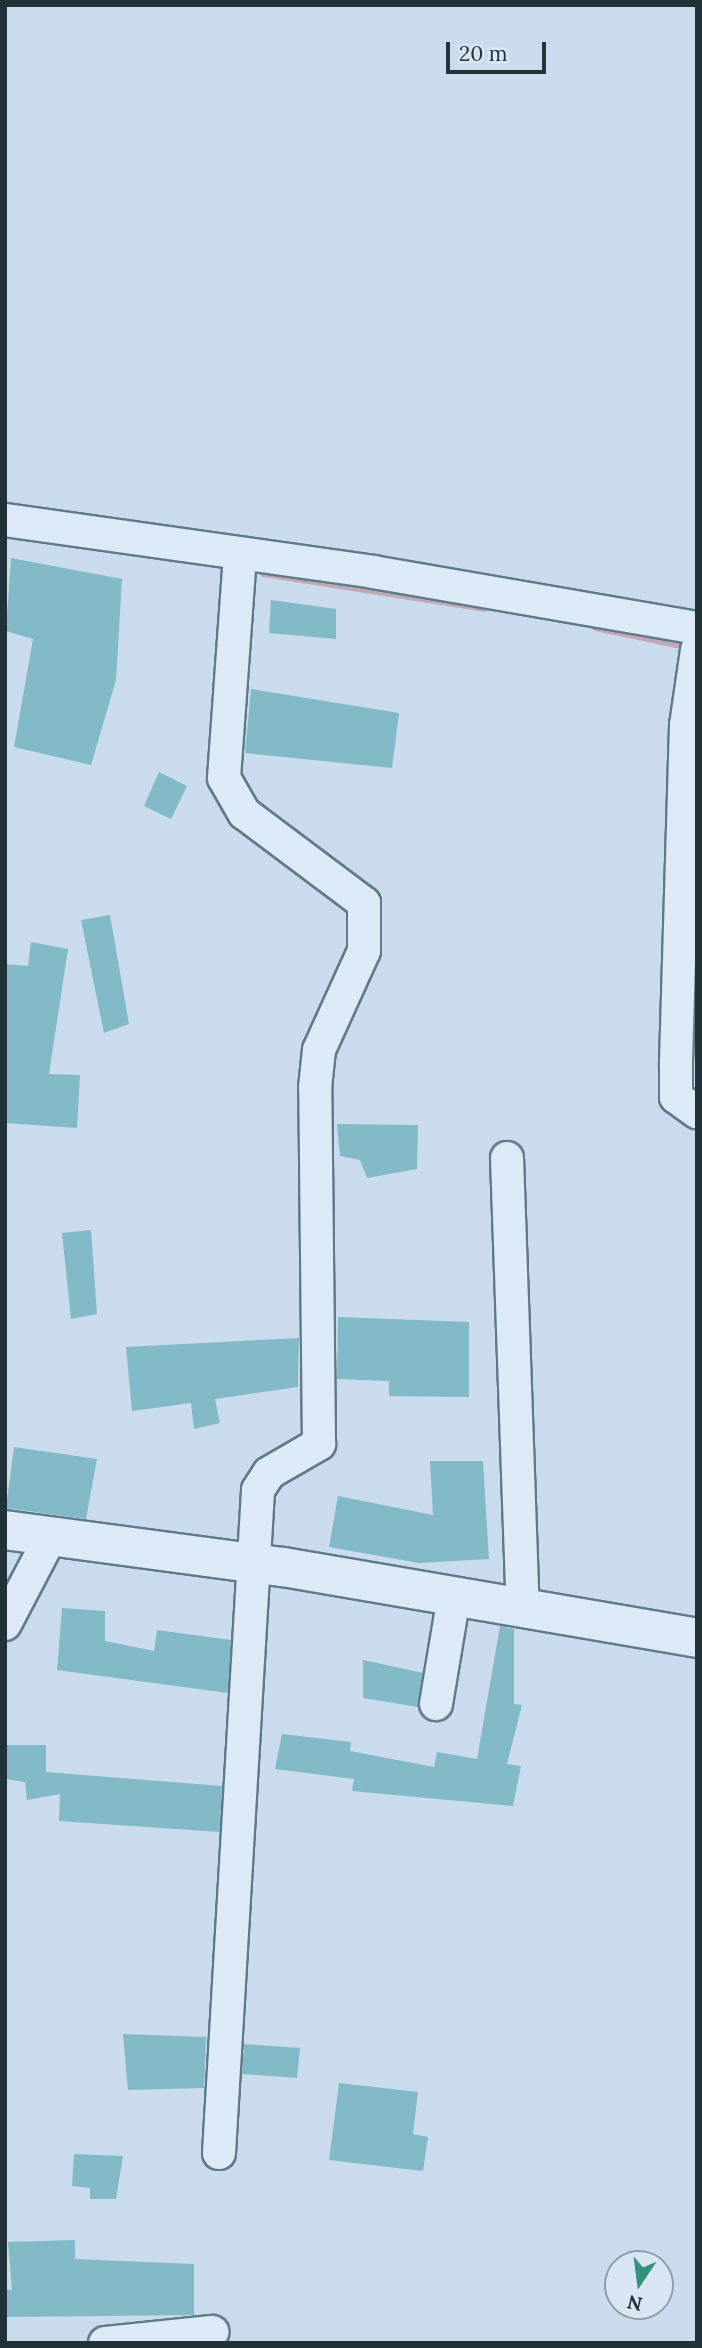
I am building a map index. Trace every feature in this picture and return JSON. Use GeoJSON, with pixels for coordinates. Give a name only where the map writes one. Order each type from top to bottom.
{"type":"FeatureCollection","features":[{"type":"Feature","properties":{"kind":"street"},"geometry":{"type":"LineString","coordinates":[[5,520],[240,554],[697,628]]}},
{"type":"Feature","properties":{"kind":"street"},"geometry":{"type":"LineString","coordinates":[[219,2152],[258,1490],[269,1473],[319,1444],[315,1088],[319,1050],[364,951],[364,903],[244,813],[224,778],[240,554]]}},
{"type":"Feature","properties":{"kind":"street"},"geometry":{"type":"LineString","coordinates":[[697,650],[686,725],[676,1097],[697,1112]]}},
{"type":"Feature","properties":{"kind":"street"},"geometry":{"type":"LineString","coordinates":[[507,1158],[523,1606]]}},
{"type":"Feature","properties":{"kind":"street"},"geometry":{"type":"LineString","coordinates":[[5,1530],[254,1564],[523,1606],[697,1638]]}},
{"type":"Feature","properties":{"kind":"street"},"geometry":{"type":"LineString","coordinates":[[5,1624],[51,1536]]}},
{"type":"Feature","properties":{"kind":"street"},"geometry":{"type":"LineString","coordinates":[[436,1704],[454,1596]]}},
{"type":"Feature","properties":{"kind":"street"},"geometry":{"type":"LineString","coordinates":[[104,2343],[212,2332]]}},
{"type":"Feature","properties":{"kind":"building"},"geometry":{"type":"Polygon","coordinates":[[[11,558],[122,579],[116,680],[91,765],[14,747],[33,639],[6,631],[11,558]]]}},
{"type":"Feature","properties":{"kind":"building"},"geometry":{"type":"Polygon","coordinates":[[[271,600],[336,609],[336,639],[269,633],[271,600]]]}},
{"type":"Feature","properties":{"kind":"building"},"geometry":{"type":"Polygon","coordinates":[[[251,689],[399,713],[392,768],[245,753],[251,689]]]}},
{"type":"Feature","properties":{"kind":"building"},"geometry":{"type":"Polygon","coordinates":[[[159,772],[187,786],[171,819],[144,806],[159,772]]]}},
{"type":"Feature","properties":{"kind":"building"},"geometry":{"type":"Polygon","coordinates":[[[110,915],[129,1024],[104,1033],[81,920],[110,915]]]}},
{"type":"Feature","properties":{"kind":"building"},"geometry":{"type":"Polygon","coordinates":[[[31,942],[68,949],[49,1074],[80,1075],[77,1128],[5,1123],[5,964],[28,966],[31,942]]]}},
{"type":"Feature","properties":{"kind":"building"},"geometry":{"type":"Polygon","coordinates":[[[337,1124],[418,1125],[417,1169],[367,1178],[360,1160],[340,1156],[337,1124]]]}},
{"type":"Feature","properties":{"kind":"building"},"geometry":{"type":"Polygon","coordinates":[[[91,1230],[97,1314],[71,1319],[62,1233],[91,1230]]]}},
{"type":"Feature","properties":{"kind":"building"},"geometry":{"type":"Polygon","coordinates":[[[338,1317],[469,1322],[469,1397],[389,1396],[389,1381],[337,1379],[338,1317]]]}},
{"type":"Feature","properties":{"kind":"building"},"geometry":{"type":"Polygon","coordinates":[[[299,1338],[298,1387],[215,1399],[220,1423],[194,1429],[191,1403],[132,1411],[126,1347],[299,1338]]]}},
{"type":"Feature","properties":{"kind":"building"},"geometry":{"type":"Polygon","coordinates":[[[14,1447],[97,1459],[86,1519],[6,1508],[14,1447]]]}},
{"type":"Feature","properties":{"kind":"building"},"geometry":{"type":"Polygon","coordinates":[[[430,1461],[483,1461],[489,1559],[419,1563],[329,1547],[338,1496],[433,1515],[430,1461]]]}},
{"type":"Feature","properties":{"kind":"building"},"geometry":{"type":"Polygon","coordinates":[[[62,1608],[105,1611],[105,1641],[154,1651],[157,1630],[231,1640],[228,1693],[57,1670],[62,1608]]]}},
{"type":"Feature","properties":{"kind":"building"},"geometry":{"type":"Polygon","coordinates":[[[500,1626],[514,1629],[514,1704],[522,1705],[507,1764],[521,1766],[513,1806],[352,1791],[354,1779],[275,1769],[282,1734],[351,1742],[350,1751],[434,1767],[437,1752],[477,1759],[500,1626]]]}},
{"type":"Feature","properties":{"kind":"building"},"geometry":{"type":"Polygon","coordinates":[[[363,1660],[423,1673],[418,1707],[363,1698],[363,1660]]]}},
{"type":"Feature","properties":{"kind":"building"},"geometry":{"type":"Polygon","coordinates":[[[5,1745],[46,1745],[46,1772],[222,1786],[220,1832],[59,1821],[60,1794],[27,1800],[25,1782],[5,1779],[5,1745]]]}},
{"type":"Feature","properties":{"kind":"building"},"geometry":{"type":"Polygon","coordinates":[[[123,2034],[206,2037],[204,2088],[128,2090],[123,2034]]]}},
{"type":"Feature","properties":{"kind":"building"},"geometry":{"type":"Polygon","coordinates":[[[244,2044],[300,2048],[297,2078],[242,2074],[244,2044]]]}},
{"type":"Feature","properties":{"kind":"building"},"geometry":{"type":"Polygon","coordinates":[[[339,2083],[418,2092],[413,2134],[428,2137],[423,2171],[329,2160],[339,2083]]]}},
{"type":"Feature","properties":{"kind":"building"},"geometry":{"type":"Polygon","coordinates":[[[74,2154],[123,2156],[116,2199],[90,2199],[90,2188],[72,2186],[74,2154]]]}},
{"type":"Feature","properties":{"kind":"building"},"geometry":{"type":"Polygon","coordinates":[[[75,2240],[75,2259],[194,2264],[194,2315],[5,2317],[5,2290],[12,2290],[8,2242],[75,2240]]]}},
{"type":"Feature","properties":{"kind":"waterway"},"geometry":{"type":"LineString","coordinates":[[264,572],[484,607]]}},
{"type":"Feature","properties":{"kind":"waterway"},"geometry":{"type":"LineString","coordinates":[[596,626],[677,643]]}}]}
